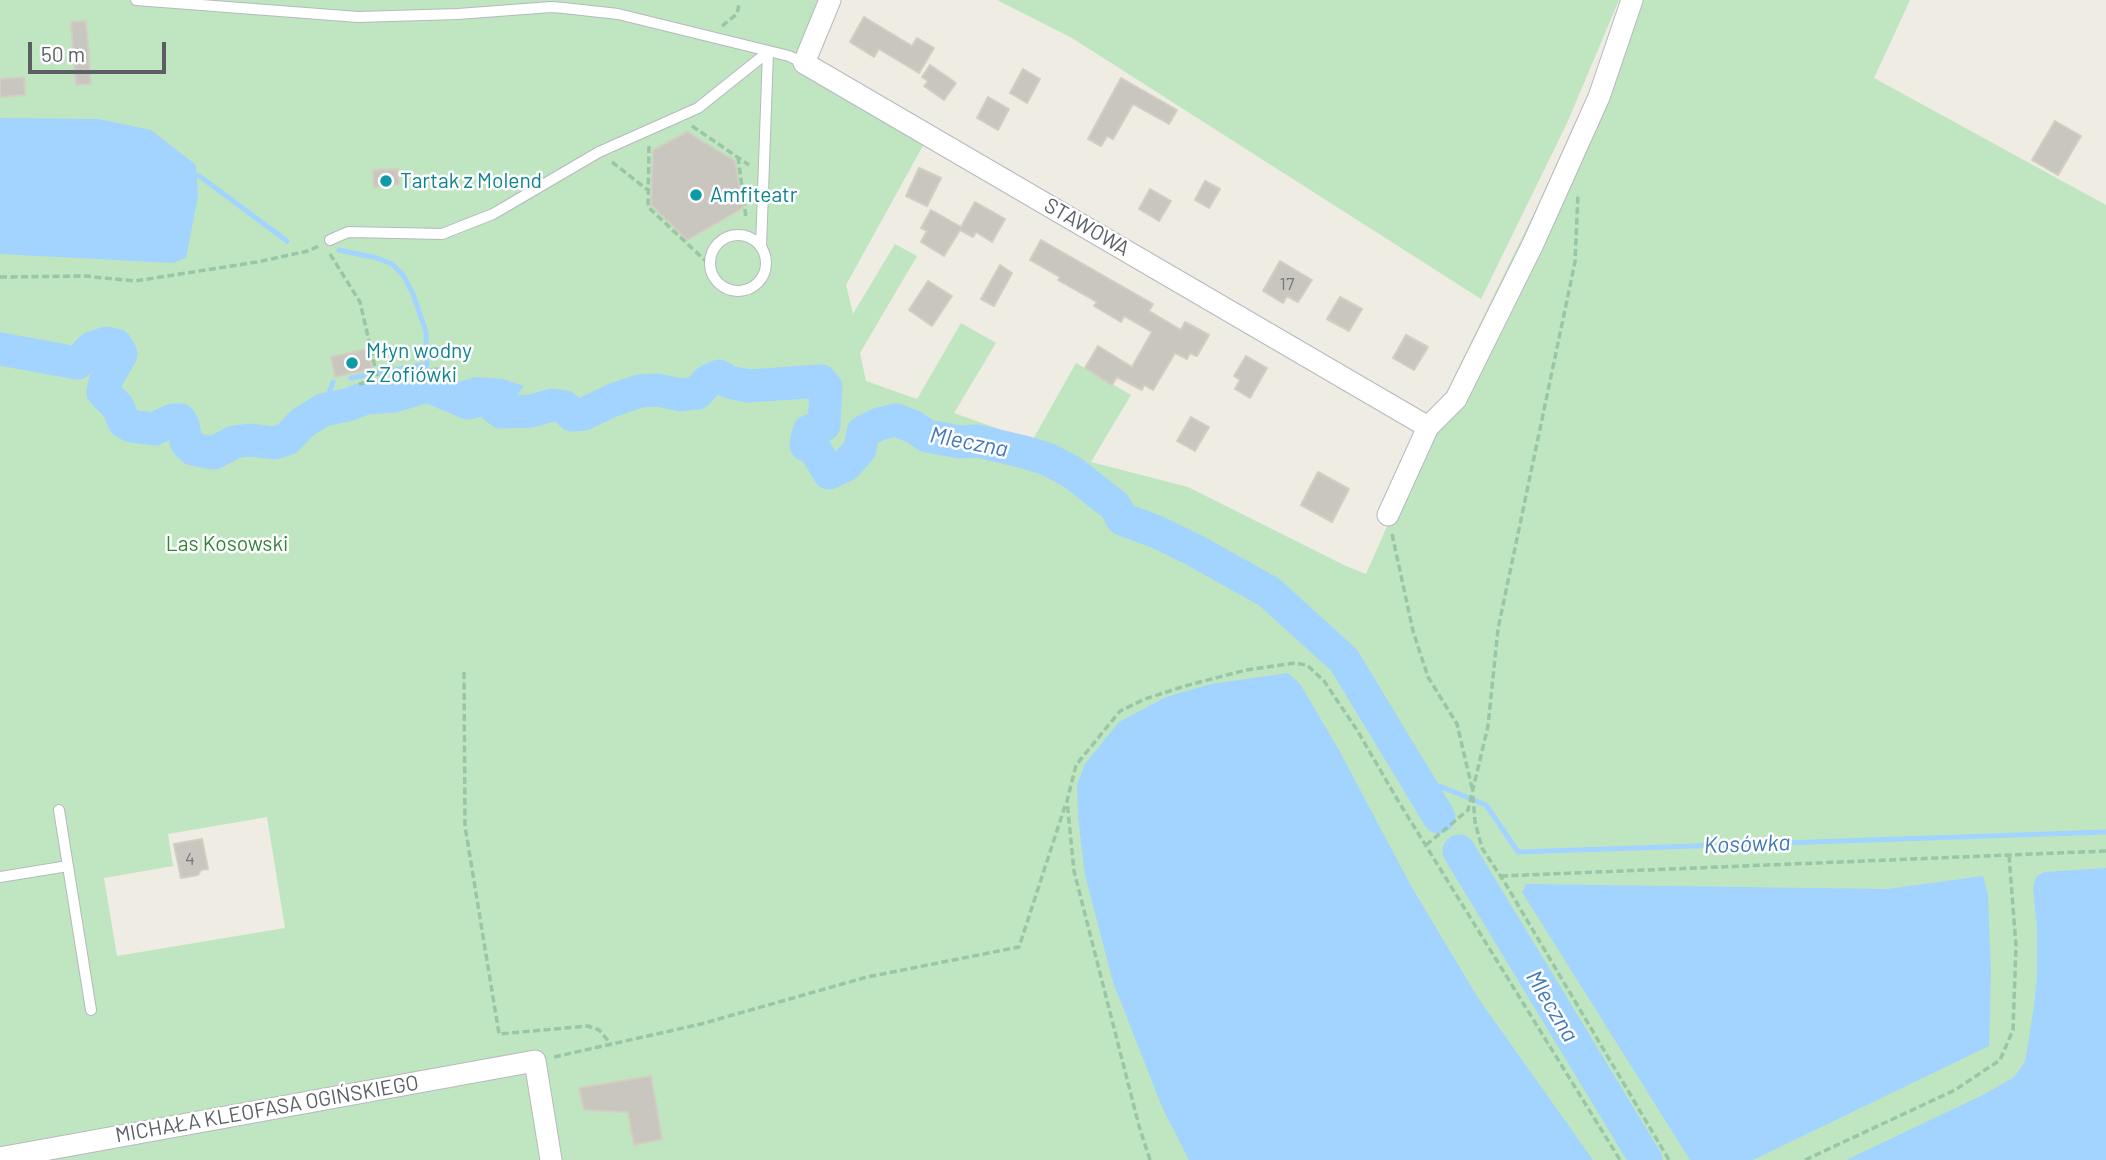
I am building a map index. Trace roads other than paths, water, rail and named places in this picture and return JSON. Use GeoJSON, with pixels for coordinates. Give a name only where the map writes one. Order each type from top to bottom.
{"type":"FeatureCollection","features":[{"type":"Feature","properties":{"kind":"street"},"geometry":{"type":"LineString","coordinates":[[804,63],[830,0]]}},
{"type":"Feature","properties":{"kind":"street"},"geometry":{"type":"LineString","coordinates":[[1388,515],[1428,427],[1456,399],[1533,244],[1599,97],[1632,0]]}},
{"type":"Feature","properties":{"kind":"street","name":"STAWOWA"},"geometry":{"type":"LineString","coordinates":[[804,63],[1428,427]]}},
{"type":"Feature","properties":{"kind":"street","name":"MICHAŁA KLEOFASA OGIŃSKIEGO"},"geometry":{"type":"LineString","coordinates":[[0,1158],[535,1061],[551,1160]]}},
{"type":"Feature","properties":{"kind":"lane"},"geometry":{"type":"LineString","coordinates":[[136,0],[358,17],[458,14],[551,7],[618,14],[789,56],[804,63]]}},
{"type":"Feature","properties":{"kind":"lane"},"geometry":{"type":"LineString","coordinates":[[331,240],[348,232],[442,234],[493,214],[599,152],[698,108],[768,52]]}},
{"type":"Feature","properties":{"kind":"lane"},"geometry":{"type":"LineString","coordinates":[[761,247],[749,237],[732,235],[724,239],[712,252],[710,265],[714,278],[728,289],[746,290],[755,286],[765,271],[766,263],[761,247],[768,52]]}},
{"type":"Feature","properties":{"kind":"lane"},"geometry":{"type":"LineString","coordinates":[[59,810],[91,1010]]}},
{"type":"Feature","properties":{"kind":"lane"},"geometry":{"type":"LineString","coordinates":[[0,877],[68,866]]}},
{"type":"Feature","properties":{"kind":"water"},"geometry":{"type":"Polygon","coordinates":[[[0,118],[99,119],[151,130],[196,165],[198,196],[186,258],[173,263],[0,254],[0,118]]]}},
{"type":"Feature","properties":{"kind":"water"},"geometry":{"type":"Polygon","coordinates":[[[436,373],[444,384],[475,377],[503,379],[524,386],[517,395],[474,404],[447,402],[432,396],[400,400],[398,389],[415,384],[419,376],[436,373]]]}},
{"type":"Feature","properties":{"kind":"water"},"geometry":{"type":"Polygon","coordinates":[[[1288,673],[1300,684],[1340,752],[1411,886],[1478,998],[1593,1160],[1189,1160],[1162,1107],[1113,982],[1085,875],[1077,785],[1085,764],[1119,722],[1166,697],[1211,684],[1288,673]]]}},
{"type":"Feature","properties":{"kind":"water"},"geometry":{"type":"Polygon","coordinates":[[[2106,868],[2106,1160],[1846,1160],[1985,1094],[2014,1077],[2025,1062],[2034,1006],[2037,928],[2033,889],[2036,877],[2044,872],[2106,868]]]}},
{"type":"Feature","properties":{"kind":"water"},"geometry":{"type":"Polygon","coordinates":[[[1983,876],[1988,895],[1991,974],[1989,1046],[1753,1160],[1690,1160],[1522,892],[1526,884],[1887,889],[1983,876]]]}},
{"type":"Feature","properties":{"kind":"waterway"},"geometry":{"type":"LineString","coordinates":[[193,177],[198,175],[287,241]]}},
{"type":"Feature","properties":{"kind":"waterway"},"geometry":{"type":"LineString","coordinates":[[339,250],[377,258],[392,264],[403,275],[413,294],[426,332],[427,379]]}},
{"type":"Feature","properties":{"kind":"waterway","name":"Mleczna"},"geometry":{"type":"LineString","coordinates":[[0,349],[77,363],[92,348],[107,343],[116,345],[121,354],[105,382],[103,392],[118,407],[124,422],[131,426],[154,429],[173,420],[180,420],[186,442],[193,449],[214,453],[234,442],[250,440],[274,443],[287,439],[302,423],[323,410],[366,398],[394,396],[428,386],[468,403],[485,399],[501,412],[531,411],[552,405],[565,407],[572,415],[584,414],[640,391],[658,390],[681,395],[697,393],[708,381],[719,376],[729,382],[748,386],[821,381],[826,387],[824,425],[809,431],[806,445],[815,449],[829,473],[846,465],[860,449],[863,432],[896,420],[927,436],[960,442],[978,441],[1024,452],[1047,459],[1072,472],[1115,506],[1122,519],[1194,550],[1269,592],[1344,660],[1439,817]]}},
{"type":"Feature","properties":{"kind":"waterway"},"geometry":{"type":"LineString","coordinates":[[351,378],[427,364]]}},
{"type":"Feature","properties":{"kind":"waterway"},"geometry":{"type":"LineString","coordinates":[[323,410],[333,382]]}},
{"type":"Feature","properties":{"kind":"waterway","name":"Kosówka"},"geometry":{"type":"LineString","coordinates":[[1416,781],[1442,787],[1486,805],[1518,852],[2106,832]]}},
{"type":"Feature","properties":{"kind":"waterway","name":"Mleczna"},"geometry":{"type":"LineString","coordinates":[[1459,851],[1646,1160]]}},
{"type":"Feature","properties":{"kind":"place","name":"Tartak z Molend"},"geometry":{"type":"Point","coordinates":[386,181]}},
{"type":"Feature","properties":{"kind":"place","name":"Amfiteatr"},"geometry":{"type":"Point","coordinates":[696,195]}},
{"type":"Feature","properties":{"kind":"place","name":"Młyn wodny z Zofiówki"},"geometry":{"type":"Point","coordinates":[352,363]}},
{"type":"Feature","properties":{"kind":"park label","name":"Las Kosowski"},"geometry":{"type":"Point","coordinates":[227,544]}}]}
